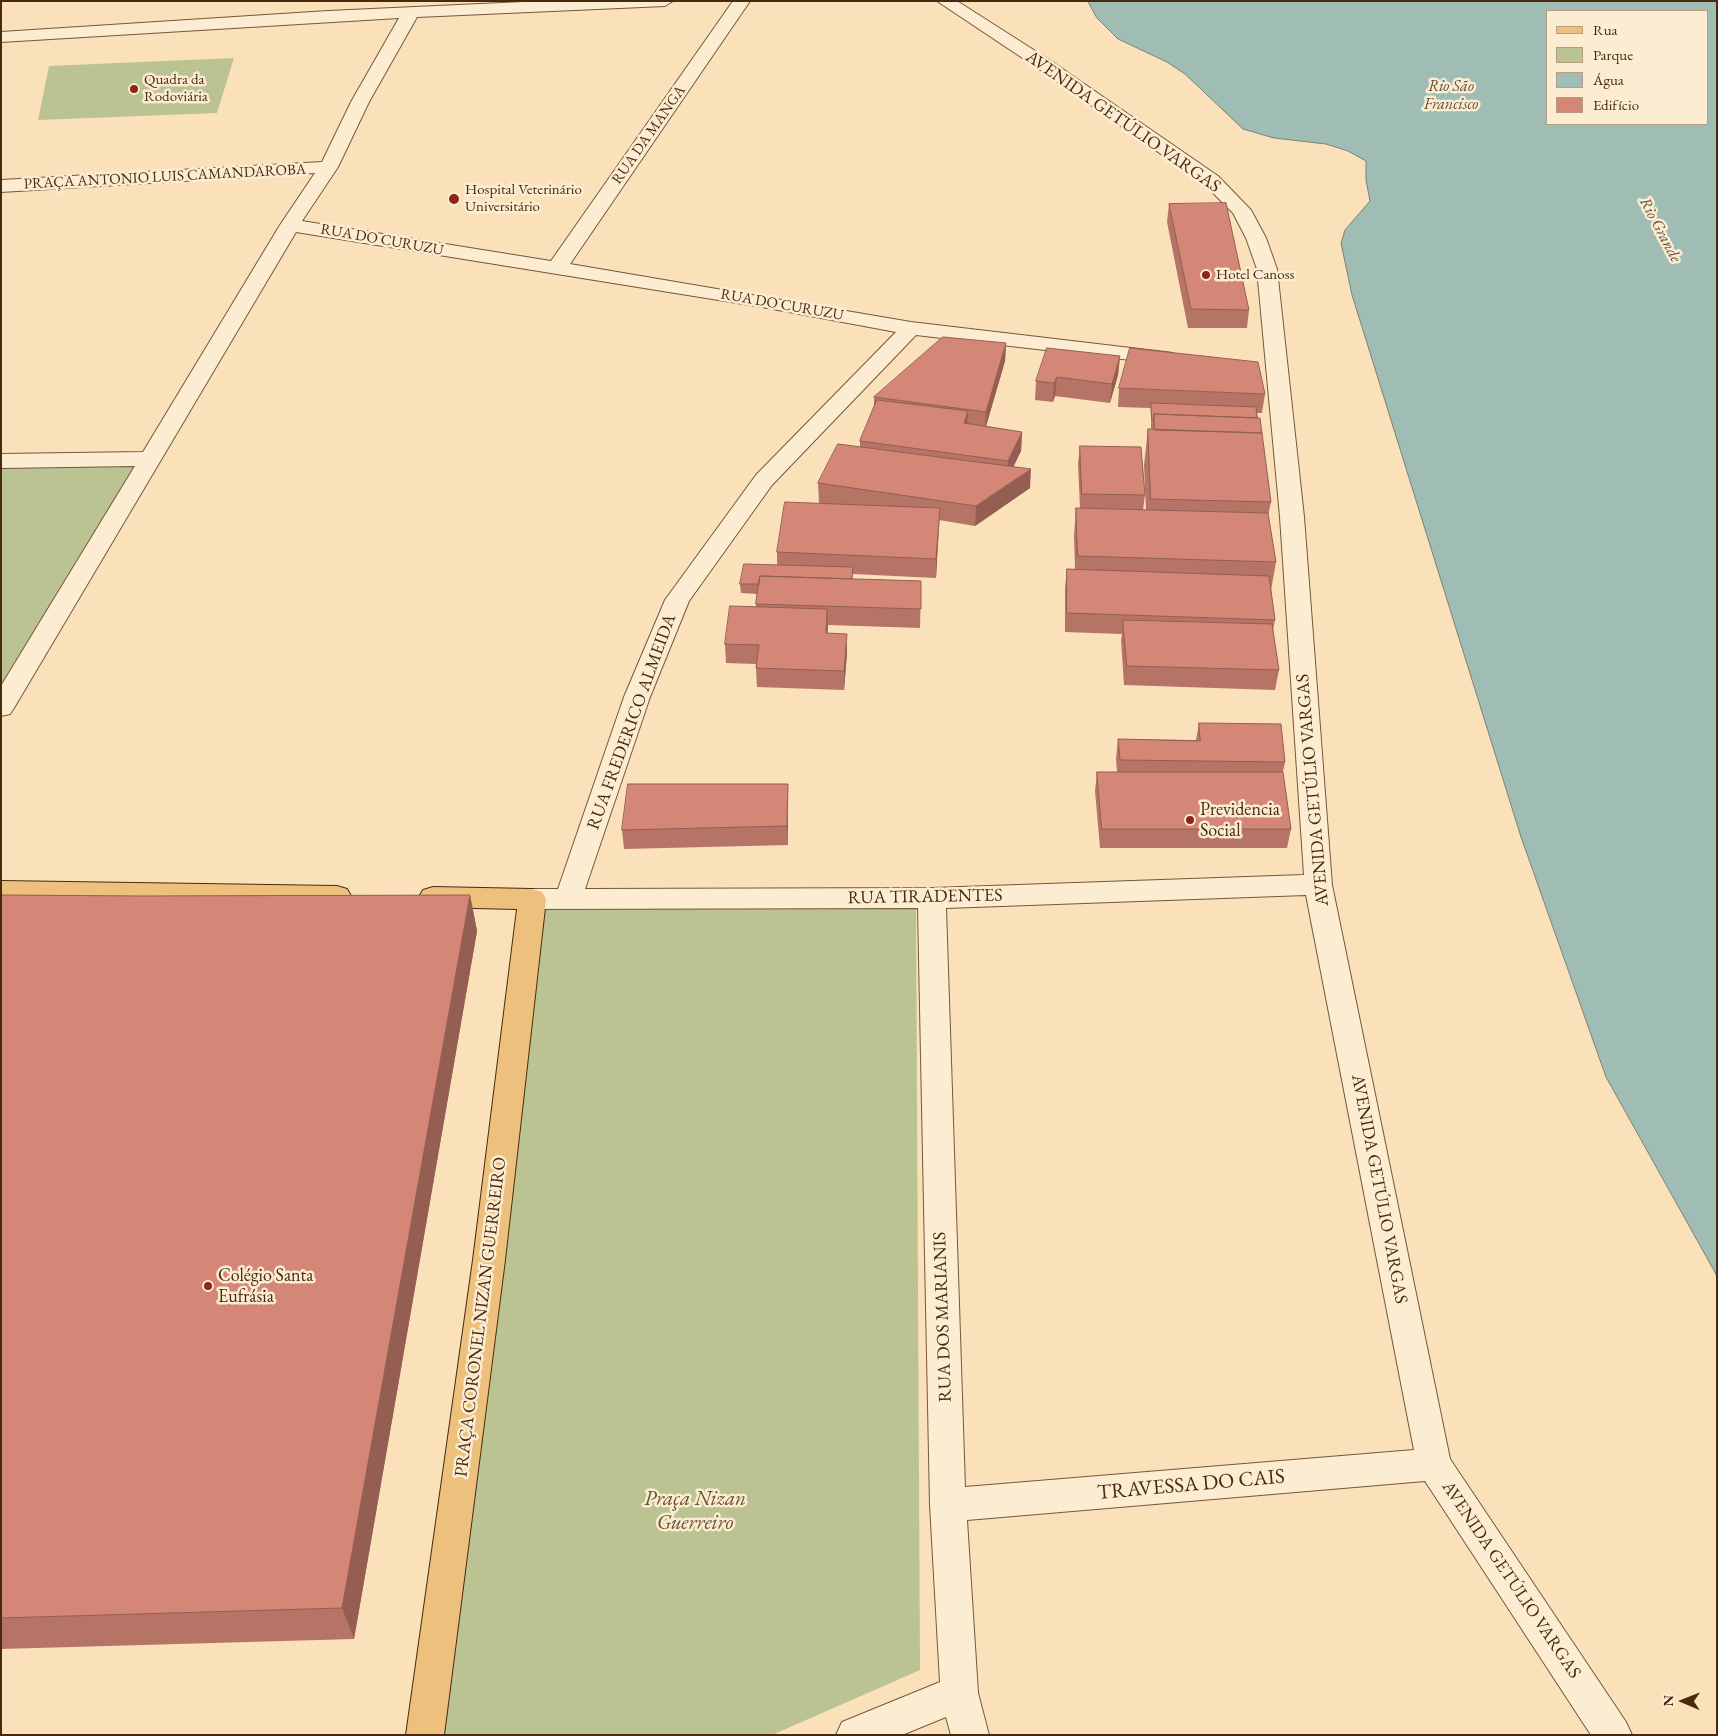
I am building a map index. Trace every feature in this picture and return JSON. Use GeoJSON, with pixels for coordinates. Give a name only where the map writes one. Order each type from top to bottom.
{"type":"FeatureCollection","features":[{"type":"Feature","properties":{"kind":"main road"},"geometry":{"type":"LineString","coordinates":[[1,892],[365,896]]}},
{"type":"Feature","properties":{"kind":"main road"},"geometry":{"type":"LineString","coordinates":[[404,897],[532,899]]}},
{"type":"Feature","properties":{"kind":"main road","name":"PRAÇA CORONEL NIZAN GUERREIRO"},"geometry":{"type":"LineString","coordinates":[[425,1735],[488,1270],[532,899]]}},
{"type":"Feature","properties":{"kind":"street"},"geometry":{"type":"LineString","coordinates":[[1,37],[329,9],[411,12],[665,1]]}},
{"type":"Feature","properties":{"kind":"street","name":"RUA DA MANGA"},"geometry":{"type":"LineString","coordinates":[[556,269],[742,1]]}},
{"type":"Feature","properties":{"kind":"street","name":"AVENIDA GETÚLIO VARGAS"},"geometry":{"type":"LineString","coordinates":[[945,1],[1045,65],[1211,180],[1241,210],[1256,238],[1267,269],[1266,370],[1292,517],[1318,885],[1434,1464],[1614,1735]]}},
{"type":"Feature","properties":{"kind":"street","name":"PRAÇA ANTONIO LUIS CAMANDAROBA"},"geometry":{"type":"LineString","coordinates":[[1,708],[290,224],[329,167],[360,102],[411,12]]}},
{"type":"Feature","properties":{"kind":"street","name":"PRAÇA ANTONIO LUIS CAMANDAROBA"},"geometry":{"type":"LineString","coordinates":[[1,186],[329,167]]}},
{"type":"Feature","properties":{"kind":"street","name":"RUA DO CURUZU"},"geometry":{"type":"LineString","coordinates":[[290,224],[556,269],[762,301],[910,328],[1187,360]]}},
{"type":"Feature","properties":{"kind":"street","name":"RUA FREDERICO ALMEIDA"},"geometry":{"type":"LineString","coordinates":[[568,899],[637,698],[677,600],[764,480],[910,328]]}},
{"type":"Feature","properties":{"kind":"street"},"geometry":{"type":"LineString","coordinates":[[1,460],[149,459]]}},
{"type":"Feature","properties":{"kind":"street","name":"RUA TIRADENTES"},"geometry":{"type":"LineString","coordinates":[[532,899],[932,898],[1318,885]]}},
{"type":"Feature","properties":{"kind":"street","name":"RUA DOS MARIANIS"},"geometry":{"type":"LineString","coordinates":[[932,898],[948,1505],[959,1693],[970,1735]]}},
{"type":"Feature","properties":{"kind":"street","name":"TRAVESSA DO CAIS"},"geometry":{"type":"LineString","coordinates":[[948,1505],[1434,1464]]}},
{"type":"Feature","properties":{"kind":"street"},"geometry":{"type":"LineString","coordinates":[[855,1735],[959,1693]]}},
{"type":"Feature","properties":{"kind":"green space","name":"Quadra da Rodoviária"},"geometry":{"type":"Polygon","coordinates":[[[234,58],[217,113],[38,120],[49,66],[234,58]]]}},
{"type":"Feature","properties":{"kind":"green space"},"geometry":{"type":"Polygon","coordinates":[[[149,459],[1,709],[1,461],[149,459]]]}},
{"type":"Feature","properties":{"kind":"green space","name":"Praça Nizan Guerreiro"},"geometry":{"type":"Polygon","coordinates":[[[916,907],[920,1670],[772,1735],[442,1735],[542,909],[916,907]]]}},
{"type":"Feature","properties":{"kind":"water"},"geometry":{"type":"Polygon","coordinates":[[[1088,1],[1717,1],[1717,1276],[1606,1077],[1521,837],[1352,295],[1341,243],[1345,230],[1370,201],[1366,180],[1366,161],[1348,151],[1326,144],[1274,138],[1243,129],[1185,74],[1167,62],[1118,39],[1097,18],[1088,1]]]}},
{"type":"Feature","properties":{"kind":"building","name":"Hotel Canoss"},"geometry":{"type":"Polygon","coordinates":[[[1226,203],[1249,310],[1191,309],[1169,204],[1226,203]]]}},
{"type":"Feature","properties":{"kind":"building"},"geometry":{"type":"Polygon","coordinates":[[[943,337],[1006,343],[986,412],[874,397],[943,337]]]}},
{"type":"Feature","properties":{"kind":"building"},"geometry":{"type":"Polygon","coordinates":[[[1047,348],[1120,356],[1112,384],[1057,377],[1054,383],[1036,381],[1047,348]]]}},
{"type":"Feature","properties":{"kind":"building"},"geometry":{"type":"Polygon","coordinates":[[[1130,348],[1258,362],[1265,394],[1119,388],[1130,348]]]}},
{"type":"Feature","properties":{"kind":"building"},"geometry":{"type":"Polygon","coordinates":[[[877,400],[968,411],[964,423],[1022,432],[1008,461],[860,441],[877,400]]]}},
{"type":"Feature","properties":{"kind":"building"},"geometry":{"type":"Polygon","coordinates":[[[1151,403],[1256,407],[1257,418],[1154,414],[1154,419],[1152,419],[1151,403]]]}},
{"type":"Feature","properties":{"kind":"building"},"geometry":{"type":"Polygon","coordinates":[[[1154,414],[1260,418],[1262,433],[1155,430],[1154,414]]]}},
{"type":"Feature","properties":{"kind":"building"},"geometry":{"type":"Polygon","coordinates":[[[1148,429],[1262,433],[1271,502],[1151,499],[1148,429]]]}},
{"type":"Feature","properties":{"kind":"building"},"geometry":{"type":"Polygon","coordinates":[[[838,444],[1031,469],[976,506],[818,483],[838,444]]]}},
{"type":"Feature","properties":{"kind":"building"},"geometry":{"type":"Polygon","coordinates":[[[1080,446],[1141,447],[1145,495],[1082,494],[1080,446]]]}},
{"type":"Feature","properties":{"kind":"building"},"geometry":{"type":"Polygon","coordinates":[[[785,502],[940,508],[936,559],[777,552],[785,502]]]}},
{"type":"Feature","properties":{"kind":"building"},"geometry":{"type":"Polygon","coordinates":[[[1076,508],[1268,513],[1276,562],[1078,556],[1076,508]]]}},
{"type":"Feature","properties":{"kind":"building"},"geometry":{"type":"Polygon","coordinates":[[[744,564],[853,567],[852,579],[760,576],[759,584],[740,584],[744,564]]]}},
{"type":"Feature","properties":{"kind":"building"},"geometry":{"type":"Polygon","coordinates":[[[1067,569],[1269,576],[1275,620],[1067,613],[1067,569]]]}},
{"type":"Feature","properties":{"kind":"building"},"geometry":{"type":"Polygon","coordinates":[[[760,576],[921,581],[921,609],[756,604],[760,576]]]}},
{"type":"Feature","properties":{"kind":"building"},"geometry":{"type":"Polygon","coordinates":[[[730,606],[827,609],[826,633],[847,634],[844,671],[756,668],[759,645],[725,644],[730,606]]]}},
{"type":"Feature","properties":{"kind":"building"},"geometry":{"type":"Polygon","coordinates":[[[1123,620],[1272,624],[1279,670],[1127,666],[1123,620]]]}},
{"type":"Feature","properties":{"kind":"building"},"geometry":{"type":"Polygon","coordinates":[[[1199,723],[1281,724],[1285,762],[1120,760],[1118,739],[1200,741],[1199,723]]]}},
{"type":"Feature","properties":{"kind":"building","name":"Previdencia Social"},"geometry":{"type":"Polygon","coordinates":[[[1097,772],[1283,772],[1291,829],[1102,829],[1097,772]]]}},
{"type":"Feature","properties":{"kind":"building"},"geometry":{"type":"Polygon","coordinates":[[[628,784],[788,784],[787,826],[622,830],[628,784]]]}},
{"type":"Feature","properties":{"kind":"building","name":"Colégio Santa Eufrásia"},"geometry":{"type":"Polygon","coordinates":[[[1,895],[470,895],[342,1608],[1,1618],[1,895]]]}},
{"type":"Feature","properties":{"kind":"place","name":"Quadra da Rodoviária"},"geometry":{"type":"Point","coordinates":[134,89]}},
{"type":"Feature","properties":{"kind":"place","name":"Hospital Veterinário Universitário"},"geometry":{"type":"Point","coordinates":[454,199]}},
{"type":"Feature","properties":{"kind":"place","name":"Hotel Canoss"},"geometry":{"type":"Point","coordinates":[1206,275]}},
{"type":"Feature","properties":{"kind":"place","name":"Previdencia Social"},"geometry":{"type":"Point","coordinates":[1190,820]}},
{"type":"Feature","properties":{"kind":"place","name":"Colégio Santa Eufrásia"},"geometry":{"type":"Point","coordinates":[208,1286]}},
{"type":"Feature","properties":{"kind":"water label","name":"Rio São Francisco"},"geometry":{"type":"Point","coordinates":[1451,96]}},
{"type":"Feature","properties":{"kind":"water label","name":"Rio Grande"},"geometry":{"type":"Point","coordinates":[1660,230]}}]}
